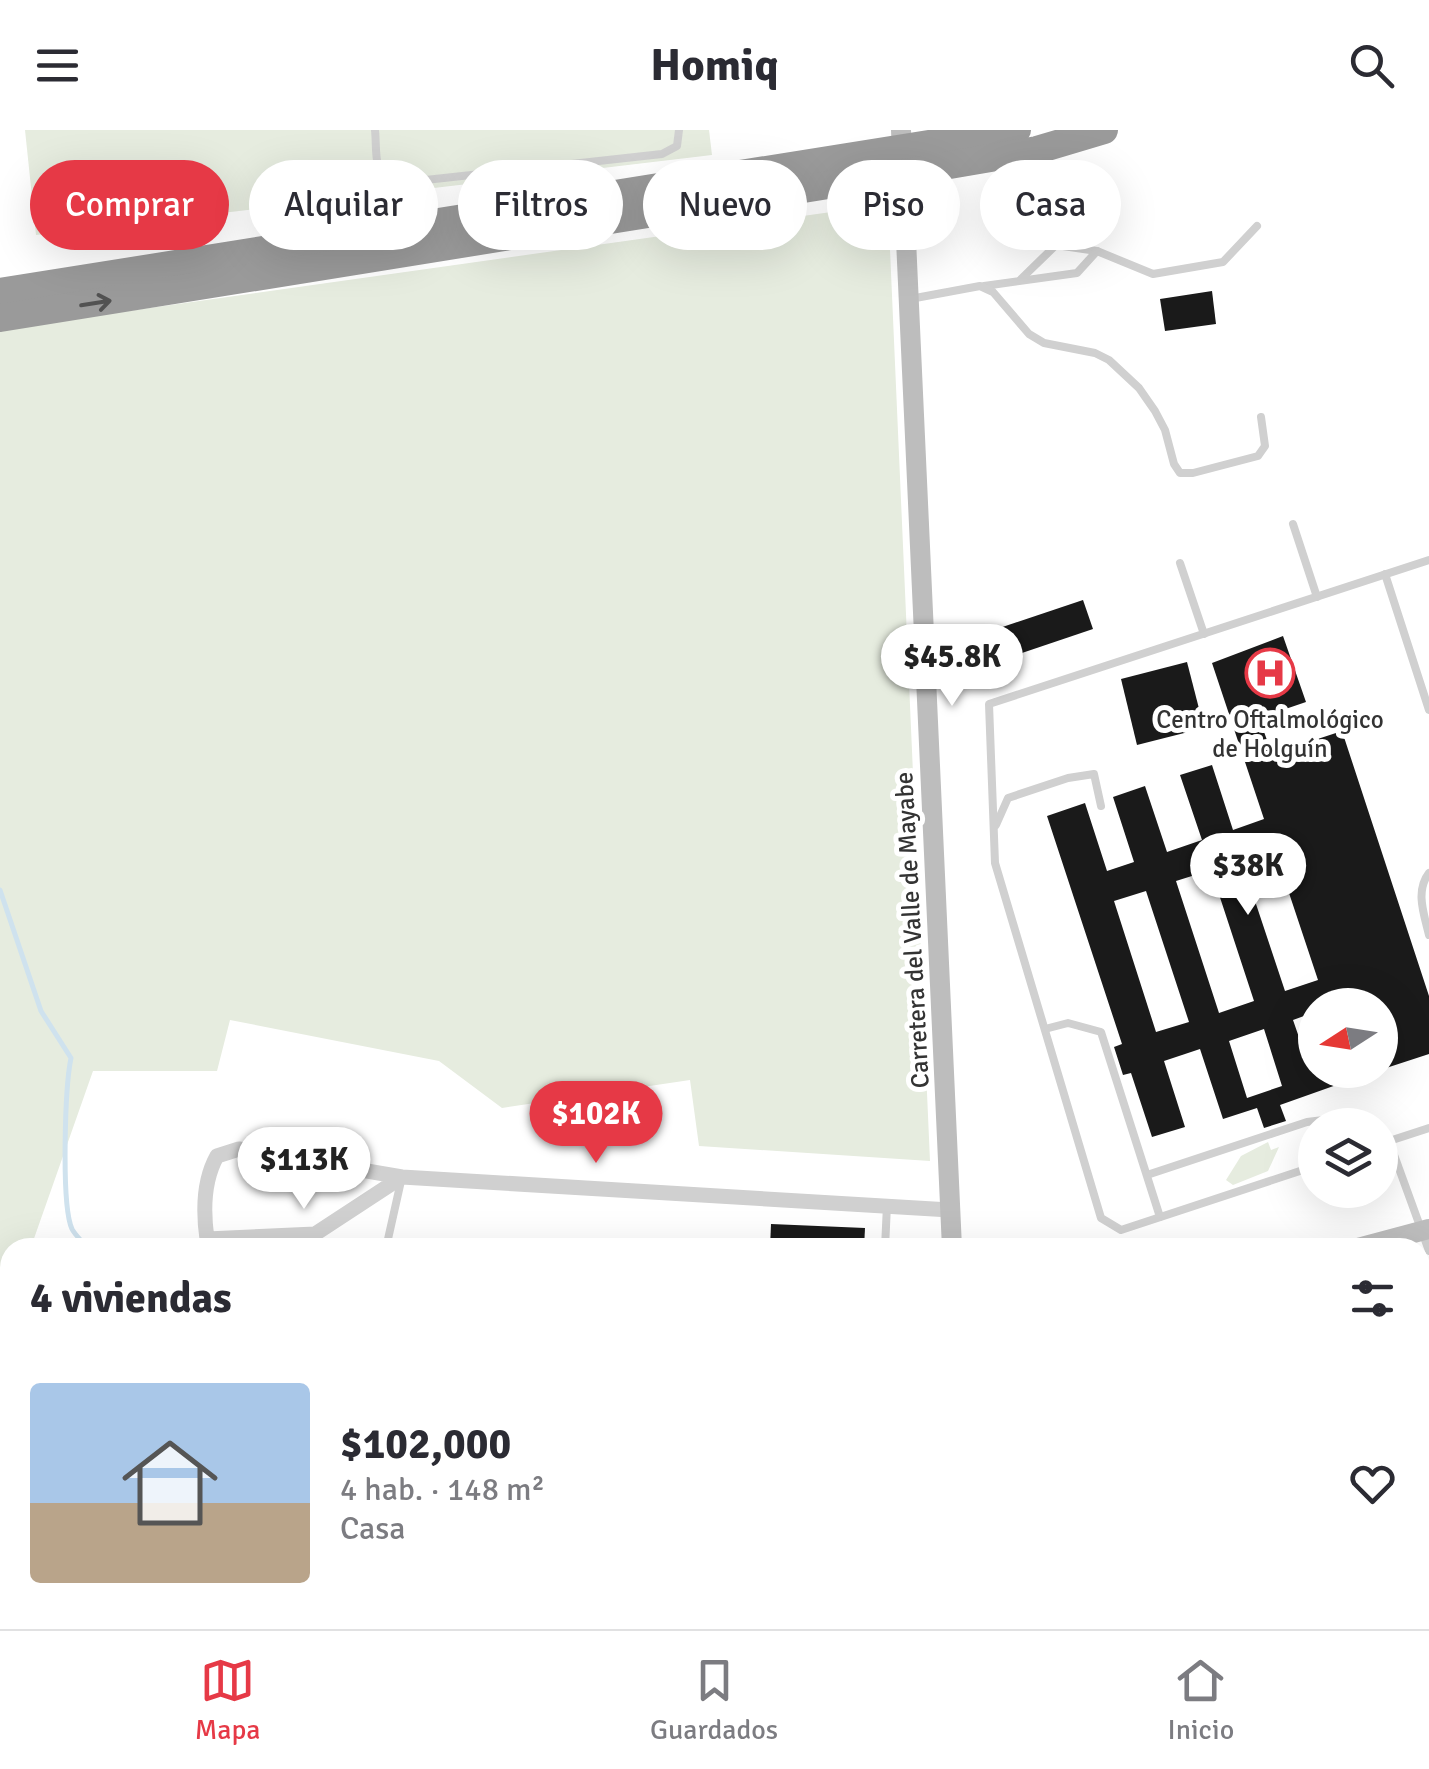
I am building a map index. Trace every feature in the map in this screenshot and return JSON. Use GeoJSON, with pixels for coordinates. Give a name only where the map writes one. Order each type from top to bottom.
{"type":"FeatureCollection","features":[{"type":"Feature","properties":{"kind":"highway"},"geometry":{"type":"LineString","coordinates":[[0,318],[1017,130]]}},
{"type":"Feature","properties":{"kind":"highway"},"geometry":{"type":"LineString","coordinates":[[0,292],[902,151],[1037,150],[1104,130]]}},
{"type":"Feature","properties":{"kind":"main road","name":"Carretera del Valle de Mayabe"},"geometry":{"type":"LineString","coordinates":[[902,151],[951,1238]]}},
{"type":"Feature","properties":{"kind":"main road"},"geometry":{"type":"LineString","coordinates":[[1395,1238],[1425,1230]]}},
{"type":"Feature","properties":{"kind":"street"},"geometry":{"type":"LineString","coordinates":[[206,1238],[203,1216],[209,1170],[226,1150],[240,1149],[402,1177],[950,1210]]}},
{"type":"Feature","properties":{"kind":"street"},"geometry":{"type":"LineString","coordinates":[[216,1238],[316,1234],[402,1177]]}},
{"type":"Feature","properties":{"kind":"lane"},"geometry":{"type":"LineString","coordinates":[[375,130],[378,168],[388,184],[662,154],[677,146],[679,130]]}},
{"type":"Feature","properties":{"kind":"lane"},"geometry":{"type":"LineString","coordinates":[[1019,281],[1056,245],[1097,251],[1154,274],[1223,262],[1257,226]]}},
{"type":"Feature","properties":{"kind":"lane"},"geometry":{"type":"LineString","coordinates":[[908,299],[1078,273],[1097,251]]}},
{"type":"Feature","properties":{"kind":"lane"},"geometry":{"type":"LineString","coordinates":[[980,286],[994,292],[1030,334],[1044,344],[1095,353],[1124,371],[1166,430],[1180,473],[1210,470],[1258,456],[1265,446],[1261,417]]}},
{"type":"Feature","properties":{"kind":"lane"},"geometry":{"type":"LineString","coordinates":[[1294,524],[1316,596]]}},
{"type":"Feature","properties":{"kind":"lane"},"geometry":{"type":"LineString","coordinates":[[1298,1171],[1121,1230],[1101,1218],[995,864],[989,704],[1429,560]]}},
{"type":"Feature","properties":{"kind":"lane"},"geometry":{"type":"LineString","coordinates":[[1180,563],[1204,634]]}},
{"type":"Feature","properties":{"kind":"lane"},"geometry":{"type":"LineString","coordinates":[[1385,574],[1429,710]]}},
{"type":"Feature","properties":{"kind":"lane"},"geometry":{"type":"LineString","coordinates":[[994,829],[1008,798],[1068,778],[1094,774],[1102,806]]}},
{"type":"Feature","properties":{"kind":"lane"},"geometry":{"type":"LineString","coordinates":[[1429,873],[1424,879],[1421,902],[1429,934]]}},
{"type":"Feature","properties":{"kind":"lane"},"geometry":{"type":"LineString","coordinates":[[1044,1029],[1068,1022],[1101,1032],[1160,1216]]}},
{"type":"Feature","properties":{"kind":"lane"},"geometry":{"type":"LineString","coordinates":[[1147,1175],[1298,1125]]}},
{"type":"Feature","properties":{"kind":"lane"},"geometry":{"type":"LineString","coordinates":[[1398,1138],[1429,1128]]}},
{"type":"Feature","properties":{"kind":"lane"},"geometry":{"type":"LineString","coordinates":[[1398,1173],[1425,1230]]}},
{"type":"Feature","properties":{"kind":"lane"},"geometry":{"type":"LineString","coordinates":[[388,1238],[402,1177]]}},
{"type":"Feature","properties":{"kind":"lane"},"geometry":{"type":"LineString","coordinates":[[885,1238],[887,1205]]}},
{"type":"Feature","properties":{"kind":"shaded area"},"geometry":{"type":"Polygon","coordinates":[[[25,130],[709,130],[712,155],[643,160],[643,163],[623,166],[623,160],[458,160],[458,185],[438,187],[438,160],[249,160],[249,210],[229,212],[229,160],[30,160],[30,178],[25,130]]]}},
{"type":"Feature","properties":{"kind":"shaded area"},"geometry":{"type":"Polygon","coordinates":[[[827,213],[827,250],[890,250],[930,1161],[699,1146],[690,1080],[502,1108],[439,1061],[230,1020],[217,1071],[93,1071],[34,1238],[0,1238],[0,329],[561,250],[623,250],[623,241],[643,238],[643,250],[807,250],[807,215],[827,213]]]}},
{"type":"Feature","properties":{"kind":"shaded area"},"geometry":{"type":"Polygon","coordinates":[[[1268,1142],[1271,1150],[1279,1147],[1268,1171],[1233,1185],[1226,1180],[1241,1156],[1268,1142]]]}},
{"type":"Feature","properties":{"kind":"building"},"geometry":{"type":"Polygon","coordinates":[[[1212,291],[1216,324],[1165,331],[1160,299],[1212,291]]]}},
{"type":"Feature","properties":{"kind":"building"},"geometry":{"type":"Polygon","coordinates":[[[1083,600],[1093,629],[974,669],[964,640],[1083,600]]]}},
{"type":"Feature","properties":{"kind":"building"},"geometry":{"type":"Polygon","coordinates":[[[1283,636],[1306,702],[1259,718],[1272,754],[1342,731],[1429,996],[1429,1054],[1398,1064],[1398,988],[1298,988],[1298,1018],[1293,1020],[1298,1034],[1298,1088],[1328,1088],[1280,1105],[1286,1121],[1264,1128],[1257,1108],[1223,1119],[1200,1049],[1164,1061],[1185,1127],[1152,1137],[1131,1073],[1123,1075],[1114,1047],[1122,1044],[1047,816],[1085,803],[1107,871],[1134,862],[1113,797],[1145,786],[1167,852],[1202,840],[1180,775],[1212,765],[1233,830],[1264,819],[1212,663],[1283,636]],[[1274,848],[1241,859],[1285,991],[1318,980],[1274,848]],[[1211,870],[1176,881],[1219,1013],[1254,1001],[1211,870]],[[1146,891],[1114,901],[1156,1032],[1189,1022],[1146,891]],[[1264,1029],[1229,1041],[1247,1098],[1282,1086],[1264,1029]]]}},
{"type":"Feature","properties":{"kind":"building"},"geometry":{"type":"Polygon","coordinates":[[[1187,662],[1204,728],[1137,745],[1121,679],[1187,662]]]}},
{"type":"Feature","properties":{"kind":"building"},"geometry":{"type":"Polygon","coordinates":[[[771,1224],[865,1228],[864,1238],[770,1238],[771,1224]]]}},
{"type":"Feature","properties":{"kind":"waterway"},"geometry":{"type":"LineString","coordinates":[[0,890],[41,1011],[71,1058],[66,1196],[72,1229],[79,1238]]}},
{"type":"Feature","properties":{"kind":"place","name":"Centro Oftalmológico de Holguín"},"geometry":{"type":"Point","coordinates":[1270,673]}}]}
